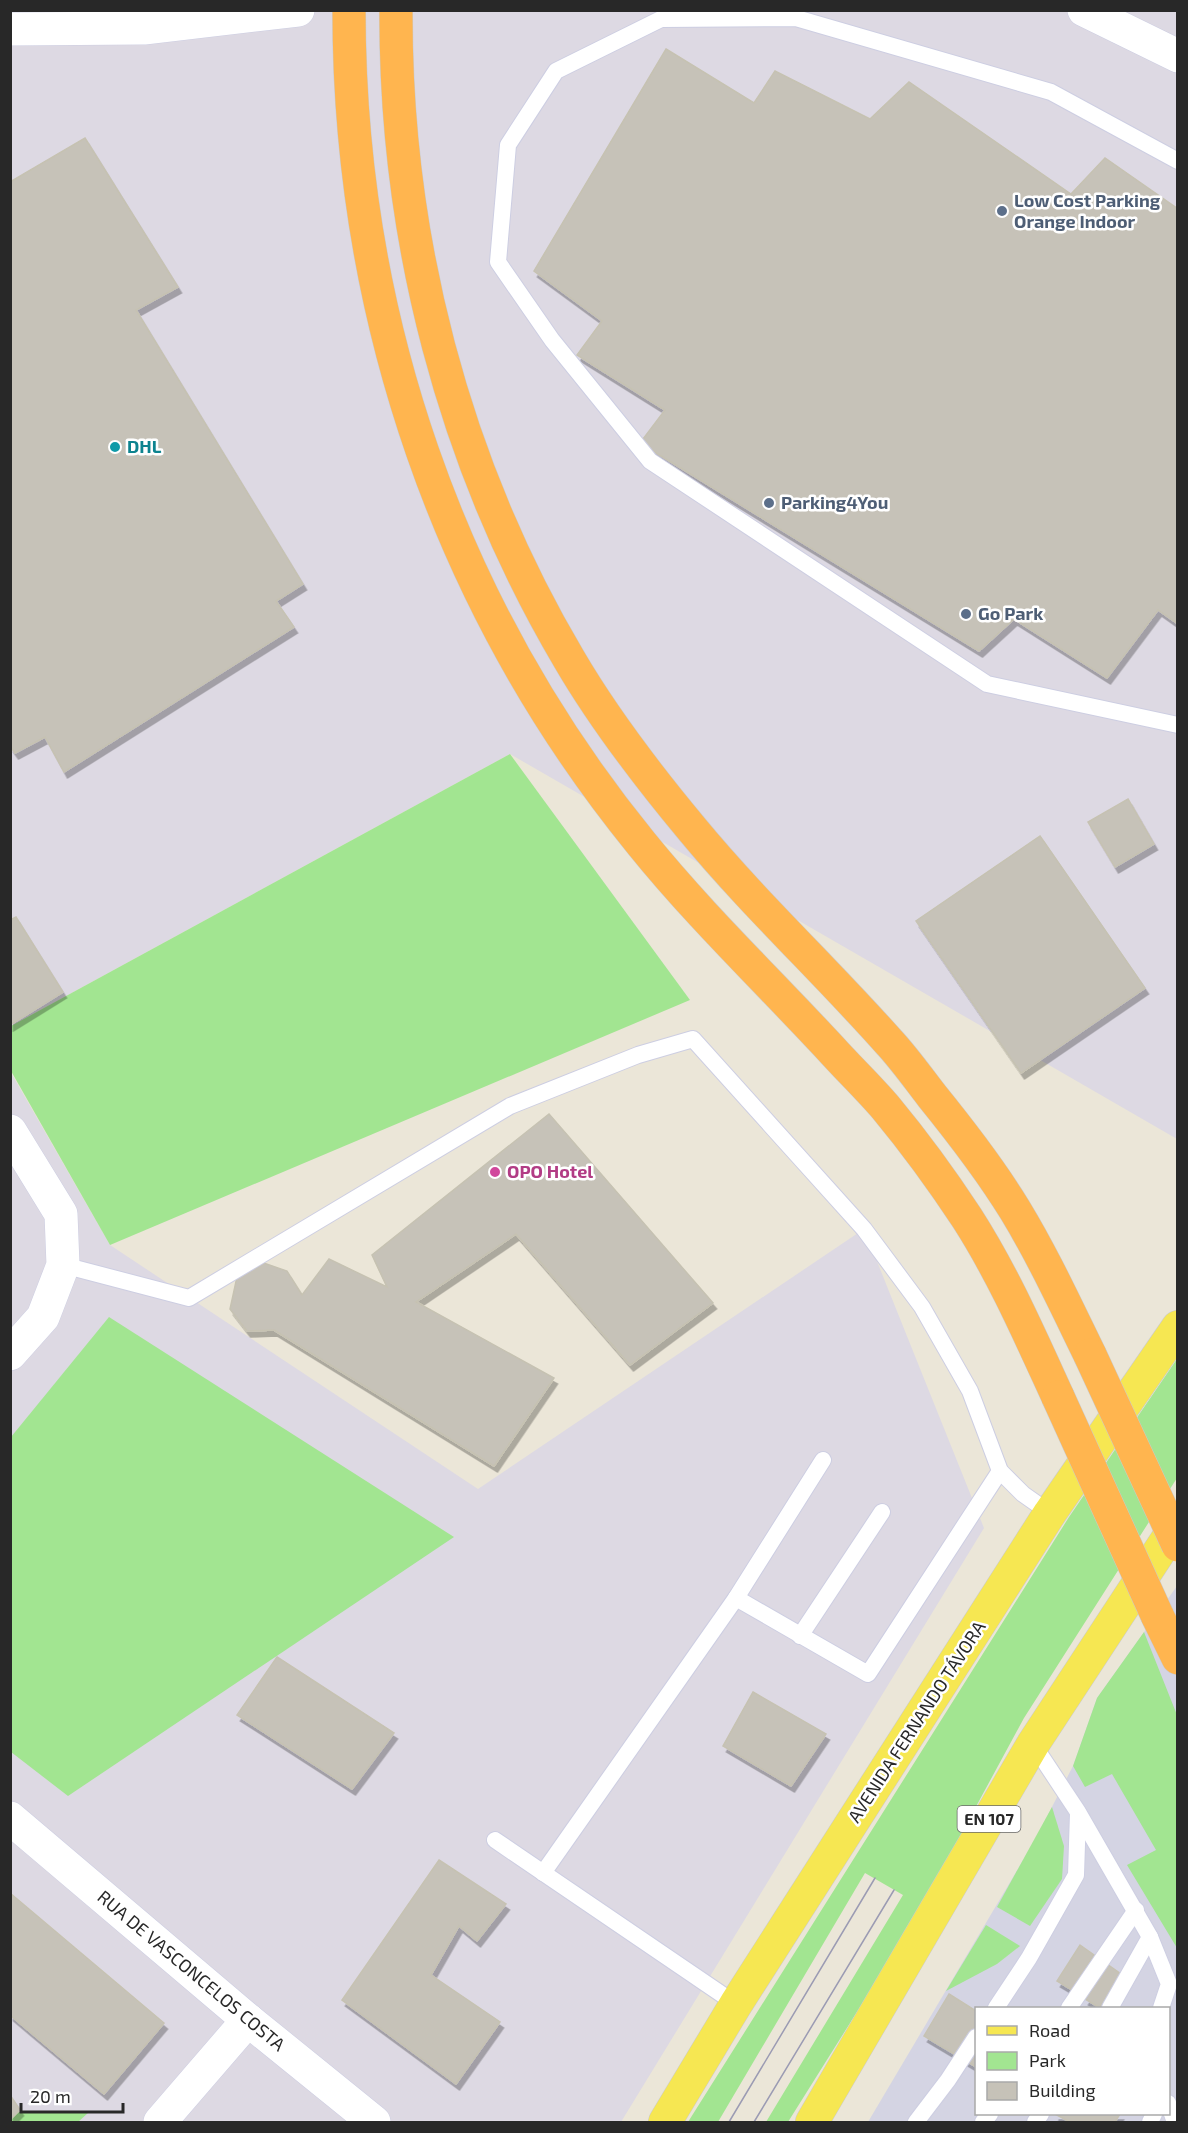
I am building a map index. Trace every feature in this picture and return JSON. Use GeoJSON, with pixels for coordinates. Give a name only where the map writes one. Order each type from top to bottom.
{"type":"FeatureCollection","features":[{"type":"Feature","properties":{"kind":"highway"},"geometry":{"type":"LineString","coordinates":[[350,10],[349,59],[354,130],[361,201],[373,272],[405,398],[431,477],[488,607],[522,671],[558,730],[599,790],[643,845],[694,902],[884,1106],[928,1162],[968,1220],[997,1270],[1058,1397],[1178,1658]]}},
{"type":"Feature","properties":{"kind":"highway"},"geometry":{"type":"LineString","coordinates":[[396,10],[395,53],[399,124],[407,195],[432,323],[453,400],[478,470],[504,534],[535,599],[569,660],[608,720],[694,832],[740,885],[890,1043],[976,1150],[1027,1231],[1050,1273],[1178,1545]]}},
{"type":"Feature","properties":{"kind":"main road","name":"AVENIDA FERNANDO TÁVORA"},"geometry":{"type":"LineString","coordinates":[[665,2122],[736,2004],[1050,1513],[1178,1327]]}},
{"type":"Feature","properties":{"kind":"main road","name":"EN 107"},"geometry":{"type":"LineString","coordinates":[[812,2122],[1033,1744],[1178,1523]]}},
{"type":"Feature","properties":{"kind":"street"},"geometry":{"type":"LineString","coordinates":[[10,29],[144,28],[297,10]]}},
{"type":"Feature","properties":{"kind":"street"},"geometry":{"type":"LineString","coordinates":[[1084,10],[1178,56]]}},
{"type":"Feature","properties":{"kind":"street"},"geometry":{"type":"LineString","coordinates":[[10,1131],[61,1214],[63,1265],[43,1317],[10,1354]]}},
{"type":"Feature","properties":{"kind":"street","name":"RUA DE VASCONCELOS COSTA"},"geometry":{"type":"LineString","coordinates":[[10,1818],[248,2020],[374,2122]]}},
{"type":"Feature","properties":{"kind":"street"},"geometry":{"type":"LineString","coordinates":[[160,2122],[248,2020]]}},
{"type":"Feature","properties":{"kind":"lane"},"geometry":{"type":"LineString","coordinates":[[1178,160],[1051,92],[796,18],[661,19],[556,71],[508,145],[498,262],[552,340],[650,461],[987,684],[1178,725]]}},
{"type":"Feature","properties":{"kind":"lane"},"geometry":{"type":"LineString","coordinates":[[63,1265],[189,1298],[510,1106],[638,1055],[693,1039],[864,1228],[922,1307],[970,1391],[1000,1471],[1023,1494],[1050,1513]]}},
{"type":"Feature","properties":{"kind":"lane"},"geometry":{"type":"LineString","coordinates":[[543,1873],[736,1598],[823,1460]]}},
{"type":"Feature","properties":{"kind":"lane"},"geometry":{"type":"LineString","coordinates":[[736,1598],[868,1674],[1000,1471]]}},
{"type":"Feature","properties":{"kind":"lane"},"geometry":{"type":"LineString","coordinates":[[800,1636],[882,1512]]}},
{"type":"Feature","properties":{"kind":"lane"},"geometry":{"type":"LineString","coordinates":[[1033,1744],[1078,1812],[1150,1937],[1169,1984],[1161,2007]]}},
{"type":"Feature","properties":{"kind":"lane"},"geometry":{"type":"LineString","coordinates":[[997,2007],[1029,1958],[1076,1875],[1078,1812]]}},
{"type":"Feature","properties":{"kind":"lane"},"geometry":{"type":"LineString","coordinates":[[495,1840],[736,2004]]}},
{"type":"Feature","properties":{"kind":"lane"},"geometry":{"type":"LineString","coordinates":[[1070,2007],[1136,1910]]}},
{"type":"Feature","properties":{"kind":"lane"},"geometry":{"type":"LineString","coordinates":[[1111,2007],[1150,1937]]}},
{"type":"Feature","properties":{"kind":"lane"},"geometry":{"type":"LineString","coordinates":[[916,2122],[948,2080],[975,2039]]}},
{"type":"Feature","properties":{"kind":"shaded area"},"geometry":{"type":"Polygon","coordinates":[[[11,11],[1177,11],[1177,1139],[510,754],[11,1026],[11,11]]]}},
{"type":"Feature","properties":{"kind":"shaded area"},"geometry":{"type":"Polygon","coordinates":[[[10,1071],[110,1245],[478,1489],[864,1229],[984,1528],[621,2122],[11,2122],[10,1071]]]}},
{"type":"Feature","properties":{"kind":"shaded area"},"geometry":{"type":"Polygon","coordinates":[[[1177,1586],[1177,2122],[868,2122],[1035,1840],[1073,1766],[1097,1698],[1177,1586]]]}},
{"type":"Feature","properties":{"kind":"green space"},"geometry":{"type":"Polygon","coordinates":[[[510,754],[690,1000],[110,1245],[11,1071],[11,1026],[510,754]]]}},
{"type":"Feature","properties":{"kind":"green space"},"geometry":{"type":"Polygon","coordinates":[[[109,1317],[454,1537],[68,1796],[11,1752],[11,1437],[109,1317]]]}},
{"type":"Feature","properties":{"kind":"green space"},"geometry":{"type":"Polygon","coordinates":[[[1177,1359],[1177,1478],[1024,1718],[914,1921],[788,2122],[766,2122],[903,1895],[865,1873],[718,2122],[688,2122],[1069,1517],[1177,1359]]]}},
{"type":"Feature","properties":{"kind":"green space"},"geometry":{"type":"Polygon","coordinates":[[[1144,1632],[1177,1715],[1177,1948],[1127,1865],[1156,1850],[1112,1774],[1085,1787],[1073,1766],[1097,1698],[1144,1632]]]}},
{"type":"Feature","properties":{"kind":"green space"},"geometry":{"type":"Polygon","coordinates":[[[1052,1807],[1064,1846],[1062,1879],[1030,1926],[997,1907],[1052,1807]]]}},
{"type":"Feature","properties":{"kind":"green space"},"geometry":{"type":"Polygon","coordinates":[[[986,1925],[1020,1946],[997,1964],[946,1991],[986,1925]]]}},
{"type":"Feature","properties":{"kind":"green space"},"geometry":{"type":"Polygon","coordinates":[[[11,2112],[88,2113],[78,2122],[11,2122],[11,2112]]]}},
{"type":"Feature","properties":{"kind":"building"},"geometry":{"type":"Polygon","coordinates":[[[666,49],[754,103],[775,71],[870,119],[909,82],[1071,194],[1105,158],[1178,209],[1178,624],[1158,610],[1107,678],[1014,619],[979,651],[640,443],[665,410],[577,355],[602,321],[534,271],[666,49]]]}},
{"type":"Feature","properties":{"kind":"building","name":"DHL"},"geometry":{"type":"Polygon","coordinates":[[[85,138],[178,287],[136,310],[303,584],[276,601],[294,627],[64,772],[45,737],[15,753],[10,746],[10,182],[85,138]]]}},
{"type":"Feature","properties":{"kind":"building"},"geometry":{"type":"Polygon","coordinates":[[[1128,799],[1154,844],[1115,867],[1088,822],[1128,799]]]}},
{"type":"Feature","properties":{"kind":"building"},"geometry":{"type":"Polygon","coordinates":[[[1040,836],[1145,988],[1021,1073],[916,921],[1040,836]]]}},
{"type":"Feature","properties":{"kind":"building"},"geometry":{"type":"Polygon","coordinates":[[[16,917],[63,992],[10,1025],[10,920],[16,917]]]}},
{"type":"Feature","properties":{"kind":"building"},"geometry":{"type":"Polygon","coordinates":[[[549,1114],[713,1303],[630,1365],[516,1234],[416,1302],[554,1378],[494,1466],[274,1330],[247,1331],[230,1309],[237,1277],[261,1262],[287,1271],[302,1295],[329,1259],[387,1287],[372,1255],[549,1114]]]}},
{"type":"Feature","properties":{"kind":"building"},"geometry":{"type":"Polygon","coordinates":[[[277,1657],[394,1733],[352,1789],[237,1715],[277,1657]]]}},
{"type":"Feature","properties":{"kind":"building"},"geometry":{"type":"Polygon","coordinates":[[[753,1692],[826,1734],[791,1786],[723,1746],[753,1692]]]}},
{"type":"Feature","properties":{"kind":"building"},"geometry":{"type":"Polygon","coordinates":[[[439,1860],[506,1904],[477,1941],[459,1926],[431,1975],[500,2022],[456,2084],[342,2000],[439,1860]]]}},
{"type":"Feature","properties":{"kind":"building"},"geometry":{"type":"Polygon","coordinates":[[[10,1893],[164,2023],[104,2094],[10,2015],[10,1893]]]}},
{"type":"Feature","properties":{"kind":"building"},"geometry":{"type":"Polygon","coordinates":[[[1080,1945],[1094,1955],[1072,1990],[1057,1981],[1080,1945]]]}},
{"type":"Feature","properties":{"kind":"building"},"geometry":{"type":"Polygon","coordinates":[[[1107,1964],[1121,1974],[1101,2007],[1085,1999],[1107,1964]]]}},
{"type":"Feature","properties":{"kind":"building"},"geometry":{"type":"Polygon","coordinates":[[[949,1994],[975,2010],[975,2066],[924,2036],[949,1994]]]}},
{"type":"Feature","properties":{"kind":"building"},"geometry":{"type":"Polygon","coordinates":[[[10,2095],[20,2110],[10,2120],[10,2095]]]}},
{"type":"Feature","properties":{"kind":"building"},"geometry":{"type":"Polygon","coordinates":[[[1057,2115],[1119,2115],[1115,2122],[1070,2122],[1057,2115]]]}},
{"type":"Feature","properties":{"kind":"tram line"},"geometry":{"type":"LineString","coordinates":[[729,2122],[875,1878]]}},
{"type":"Feature","properties":{"kind":"tram line"},"geometry":{"type":"LineString","coordinates":[[754,2122],[894,1890]]}},
{"type":"Feature","properties":{"kind":"place","name":"Low Cost Parking Orange Indoor"},"geometry":{"type":"Point","coordinates":[1002,211]}},
{"type":"Feature","properties":{"kind":"place","name":"DHL"},"geometry":{"type":"Point","coordinates":[115,447]}},
{"type":"Feature","properties":{"kind":"place","name":"Parking4You"},"geometry":{"type":"Point","coordinates":[769,503]}},
{"type":"Feature","properties":{"kind":"place","name":"Go Park"},"geometry":{"type":"Point","coordinates":[966,614]}},
{"type":"Feature","properties":{"kind":"place","name":"OPO Hotel"},"geometry":{"type":"Point","coordinates":[495,1172]}}]}
